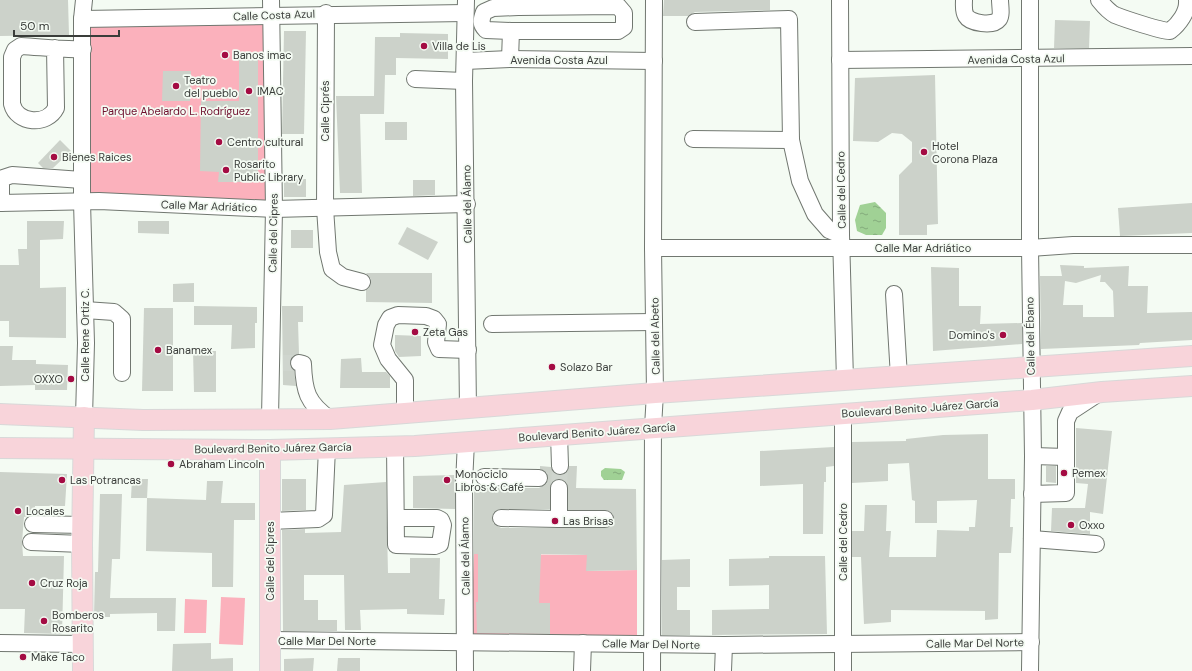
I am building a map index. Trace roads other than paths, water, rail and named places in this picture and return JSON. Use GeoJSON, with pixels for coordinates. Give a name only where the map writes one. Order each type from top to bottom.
{"type":"FeatureCollection","features":[{"type":"Feature","properties":{"kind":"main road"},"geometry":{"type":"LineString","coordinates":[[0,414],[143,420],[270,418],[330,419],[655,393],[1192,356]]}},
{"type":"Feature","properties":{"kind":"main road","name":"Boulevard Benito Juárez García"},"geometry":{"type":"LineString","coordinates":[[0,448],[270,450],[395,445],[415,446],[653,427],[1032,400],[1102,392],[1192,386]]}},
{"type":"Feature","properties":{"kind":"main road","name":"Calle Rene Ortiz C."},"geometry":{"type":"LineString","coordinates":[[83,671],[82,534],[84,417]]}},
{"type":"Feature","properties":{"kind":"main road","name":"Calle del Cipres"},"geometry":{"type":"LineString","coordinates":[[270,450],[270,671]]}},
{"type":"Feature","properties":{"kind":"street","name":"Calle Rene Ortiz C."},"geometry":{"type":"LineString","coordinates":[[84,0],[82,18],[82,202],[85,310],[84,417]]}},
{"type":"Feature","properties":{"kind":"street","name":"Calle del Cipres"},"geometry":{"type":"LineString","coordinates":[[270,418],[284,363],[274,209],[271,0]]}},
{"type":"Feature","properties":{"kind":"street","name":"Calle del Abeto"},"geometry":{"type":"LineString","coordinates":[[652,671],[653,427],[655,393],[653,248],[654,0]]}},
{"type":"Feature","properties":{"kind":"street","name":"Calle del Cedro"},"geometry":{"type":"LineString","coordinates":[[840,0],[841,241],[845,380]]}},
{"type":"Feature","properties":{"kind":"street"},"geometry":{"type":"LineString","coordinates":[[964,0],[965,14],[968,19],[976,22],[994,23],[1000,14],[1000,0]]}},
{"type":"Feature","properties":{"kind":"street","name":"Calle del Ébano"},"geometry":{"type":"LineString","coordinates":[[1030,0],[1030,368],[1033,456],[1030,671]]}},
{"type":"Feature","properties":{"kind":"street"},"geometry":{"type":"LineString","coordinates":[[1099,0],[1115,14],[1153,26],[1162,31],[1170,31],[1178,24],[1187,6],[1187,0]]}},
{"type":"Feature","properties":{"kind":"street","name":"Calle Costa Azul"},"geometry":{"type":"LineString","coordinates":[[82,18],[271,17],[466,6]]}},
{"type":"Feature","properties":{"kind":"street","name":"Calle del Álamo"},"geometry":{"type":"LineString","coordinates":[[466,6],[464,81],[467,204],[468,409]]}},
{"type":"Feature","properties":{"kind":"street"},"geometry":{"type":"LineString","coordinates":[[518,6],[618,6],[624,13],[624,27],[618,31],[511,31],[486,30],[482,26],[481,21],[484,12],[493,8],[518,6]]}},
{"type":"Feature","properties":{"kind":"street","name":"Calle Ciprés"},"geometry":{"type":"LineString","coordinates":[[326,13],[325,208],[328,252],[332,269],[343,277],[362,282]]}},
{"type":"Feature","properties":{"kind":"street"},"geometry":{"type":"LineString","coordinates":[[695,22],[789,19],[791,140],[800,181],[815,214],[841,241]]}},
{"type":"Feature","properties":{"kind":"street"},"geometry":{"type":"LineString","coordinates":[[510,59],[511,31]]}},
{"type":"Feature","properties":{"kind":"street"},"geometry":{"type":"LineString","coordinates":[[56,48],[56,108],[54,113],[44,120],[24,119],[13,111],[12,104],[12,57],[15,50],[21,46],[56,48],[83,50]]}},
{"type":"Feature","properties":{"kind":"street","name":"Avenida Costa Azul"},"geometry":{"type":"LineString","coordinates":[[840,60],[1192,56]]}},
{"type":"Feature","properties":{"kind":"street","name":"Avenida Costa Azul"},"geometry":{"type":"LineString","coordinates":[[465,61],[510,59],[654,60]]}},
{"type":"Feature","properties":{"kind":"street"},"geometry":{"type":"LineString","coordinates":[[415,79],[464,81]]}},
{"type":"Feature","properties":{"kind":"street"},"geometry":{"type":"LineString","coordinates":[[693,139],[791,140]]}},
{"type":"Feature","properties":{"kind":"street"},"geometry":{"type":"LineString","coordinates":[[0,203],[1,183],[3,178],[12,175],[82,180]]}},
{"type":"Feature","properties":{"kind":"street","name":"Calle Mar Adriático"},"geometry":{"type":"LineString","coordinates":[[0,203],[82,202],[274,209],[467,204]]}},
{"type":"Feature","properties":{"kind":"street","name":"Calle Mar Adriático"},"geometry":{"type":"LineString","coordinates":[[653,248],[841,241],[1030,248],[1073,245],[1192,245]]}},
{"type":"Feature","properties":{"kind":"street"},"geometry":{"type":"LineString","coordinates":[[894,294],[899,377]]}},
{"type":"Feature","properties":{"kind":"street"},"geometry":{"type":"LineString","coordinates":[[85,310],[114,312],[122,319],[122,373]]}},
{"type":"Feature","properties":{"kind":"street"},"geometry":{"type":"LineString","coordinates":[[405,413],[405,380],[388,359],[382,345],[386,325],[390,318],[398,315],[426,316],[434,319],[438,324],[436,342],[439,349],[447,351],[468,350]]}},
{"type":"Feature","properties":{"kind":"street"},"geometry":{"type":"LineString","coordinates":[[492,324],[654,322]]}},
{"type":"Feature","properties":{"kind":"street"},"geometry":{"type":"LineString","coordinates":[[284,363],[303,364],[306,392],[317,410],[330,419]]}},
{"type":"Feature","properties":{"kind":"street"},"geometry":{"type":"LineString","coordinates":[[1032,494],[1066,493],[1066,421],[1070,412],[1082,402],[1102,392]]}},
{"type":"Feature","properties":{"kind":"street","name":"Calle del Cedro"},"geometry":{"type":"LineString","coordinates":[[842,671],[843,413]]}},
{"type":"Feature","properties":{"kind":"street"},"geometry":{"type":"LineString","coordinates":[[560,434],[560,466]]}},
{"type":"Feature","properties":{"kind":"street","name":"Calle del Álamo"},"geometry":{"type":"LineString","coordinates":[[465,671],[464,523],[466,442]]}},
{"type":"Feature","properties":{"kind":"street"},"geometry":{"type":"LineString","coordinates":[[395,445],[396,545],[434,546],[440,544],[443,525],[437,518],[402,518],[396,521]]}},
{"type":"Feature","properties":{"kind":"street"},"geometry":{"type":"LineString","coordinates":[[270,521],[318,519],[324,515],[327,448]]}},
{"type":"Feature","properties":{"kind":"street"},"geometry":{"type":"LineString","coordinates":[[1033,456],[1066,457]]}},
{"type":"Feature","properties":{"kind":"street"},"geometry":{"type":"LineString","coordinates":[[484,477],[539,478]]}},
{"type":"Feature","properties":{"kind":"street"},"geometry":{"type":"LineString","coordinates":[[559,488],[559,519]]}},
{"type":"Feature","properties":{"kind":"street"},"geometry":{"type":"LineString","coordinates":[[501,518],[605,519]]}},
{"type":"Feature","properties":{"kind":"street"},"geometry":{"type":"LineString","coordinates":[[443,525],[464,523]]}},
{"type":"Feature","properties":{"kind":"street"},"geometry":{"type":"LineString","coordinates":[[33,524],[82,534]]}},
{"type":"Feature","properties":{"kind":"street"},"geometry":{"type":"LineString","coordinates":[[31,542],[82,534]]}},
{"type":"Feature","properties":{"kind":"street"},"geometry":{"type":"LineString","coordinates":[[1032,539],[1096,544]]}},
{"type":"Feature","properties":{"kind":"street","name":"Calle Mar Del Norte"},"geometry":{"type":"LineString","coordinates":[[271,640],[724,645],[1031,642]]}},
{"type":"Feature","properties":{"kind":"street"},"geometry":{"type":"LineString","coordinates":[[0,643],[83,644]]}},
{"type":"Feature","properties":{"kind":"street"},"geometry":{"type":"LineString","coordinates":[[582,671],[583,643]]}},
{"type":"Feature","properties":{"kind":"street"},"geometry":{"type":"LineString","coordinates":[[723,671],[724,645]]}},
{"type":"Feature","properties":{"kind":"water"},"geometry":{"type":"Polygon","coordinates":[[[875,202],[886,213],[886,228],[882,235],[866,235],[857,231],[855,220],[860,205],[875,202]]]}},
{"type":"Feature","properties":{"kind":"water"},"geometry":{"type":"Polygon","coordinates":[[[605,468],[621,469],[625,472],[622,480],[604,480],[601,476],[601,471],[605,468]]]}},
{"type":"Feature","properties":{"kind":"tunnel"},"geometry":{"type":"LineString","coordinates":[[283,363],[299,363]]}},
{"type":"Feature","properties":{"kind":"tunnel"},"geometry":{"type":"LineString","coordinates":[[559,488],[560,466]]}},
{"type":"Feature","properties":{"kind":"place","name":"Villa de Lis"},"geometry":{"type":"Point","coordinates":[424,46]}},
{"type":"Feature","properties":{"kind":"place","name":"Banos imac"},"geometry":{"type":"Point","coordinates":[225,55]}},
{"type":"Feature","properties":{"kind":"place","name":"Teatro del pueblo"},"geometry":{"type":"Point","coordinates":[176,86]}},
{"type":"Feature","properties":{"kind":"place","name":"IMAC"},"geometry":{"type":"Point","coordinates":[249,91]}},
{"type":"Feature","properties":{"kind":"place","name":"Centro cultural"},"geometry":{"type":"Point","coordinates":[219,142]}},
{"type":"Feature","properties":{"kind":"place","name":"Hotel Corona Plaza"},"geometry":{"type":"Point","coordinates":[924,152]}},
{"type":"Feature","properties":{"kind":"place","name":"Bienes Raices"},"geometry":{"type":"Point","coordinates":[54,157]}},
{"type":"Feature","properties":{"kind":"place","name":"Rosarito Public Library"},"geometry":{"type":"Point","coordinates":[226,170]}},
{"type":"Feature","properties":{"kind":"place","name":"Zeta Gas"},"geometry":{"type":"Point","coordinates":[415,332]}},
{"type":"Feature","properties":{"kind":"place","name":"Domino's"},"geometry":{"type":"Point","coordinates":[1003,335]}},
{"type":"Feature","properties":{"kind":"place","name":"Banamex"},"geometry":{"type":"Point","coordinates":[158,350]}},
{"type":"Feature","properties":{"kind":"place","name":"Solazo Bar"},"geometry":{"type":"Point","coordinates":[552,367]}},
{"type":"Feature","properties":{"kind":"place","name":"OXXO"},"geometry":{"type":"Point","coordinates":[71,379]}},
{"type":"Feature","properties":{"kind":"place","name":"Abraham Lincoln"},"geometry":{"type":"Point","coordinates":[171,464]}},
{"type":"Feature","properties":{"kind":"place","name":"Pemex"},"geometry":{"type":"Point","coordinates":[1064,473]}},
{"type":"Feature","properties":{"kind":"place","name":"Las Potrancas"},"geometry":{"type":"Point","coordinates":[62,480]}},
{"type":"Feature","properties":{"kind":"place","name":"Monociclo Libros & Café"},"geometry":{"type":"Point","coordinates":[447,480]}},
{"type":"Feature","properties":{"kind":"place","name":"Locales"},"geometry":{"type":"Point","coordinates":[18,511]}},
{"type":"Feature","properties":{"kind":"place","name":"Las Brisas"},"geometry":{"type":"Point","coordinates":[555,521]}},
{"type":"Feature","properties":{"kind":"place","name":"Oxxo"},"geometry":{"type":"Point","coordinates":[1071,525]}},
{"type":"Feature","properties":{"kind":"place","name":"Cruz Roja"},"geometry":{"type":"Point","coordinates":[32,583]}},
{"type":"Feature","properties":{"kind":"place","name":"Bomberos Rosarito"},"geometry":{"type":"Point","coordinates":[44,621]}},
{"type":"Feature","properties":{"kind":"place","name":"Make Taco"},"geometry":{"type":"Point","coordinates":[23,657]}},
{"type":"Feature","properties":{"kind":"park label","name":"Parque Abelardo L. Rodríguez"},"geometry":{"type":"Point","coordinates":[176,111]}}]}
